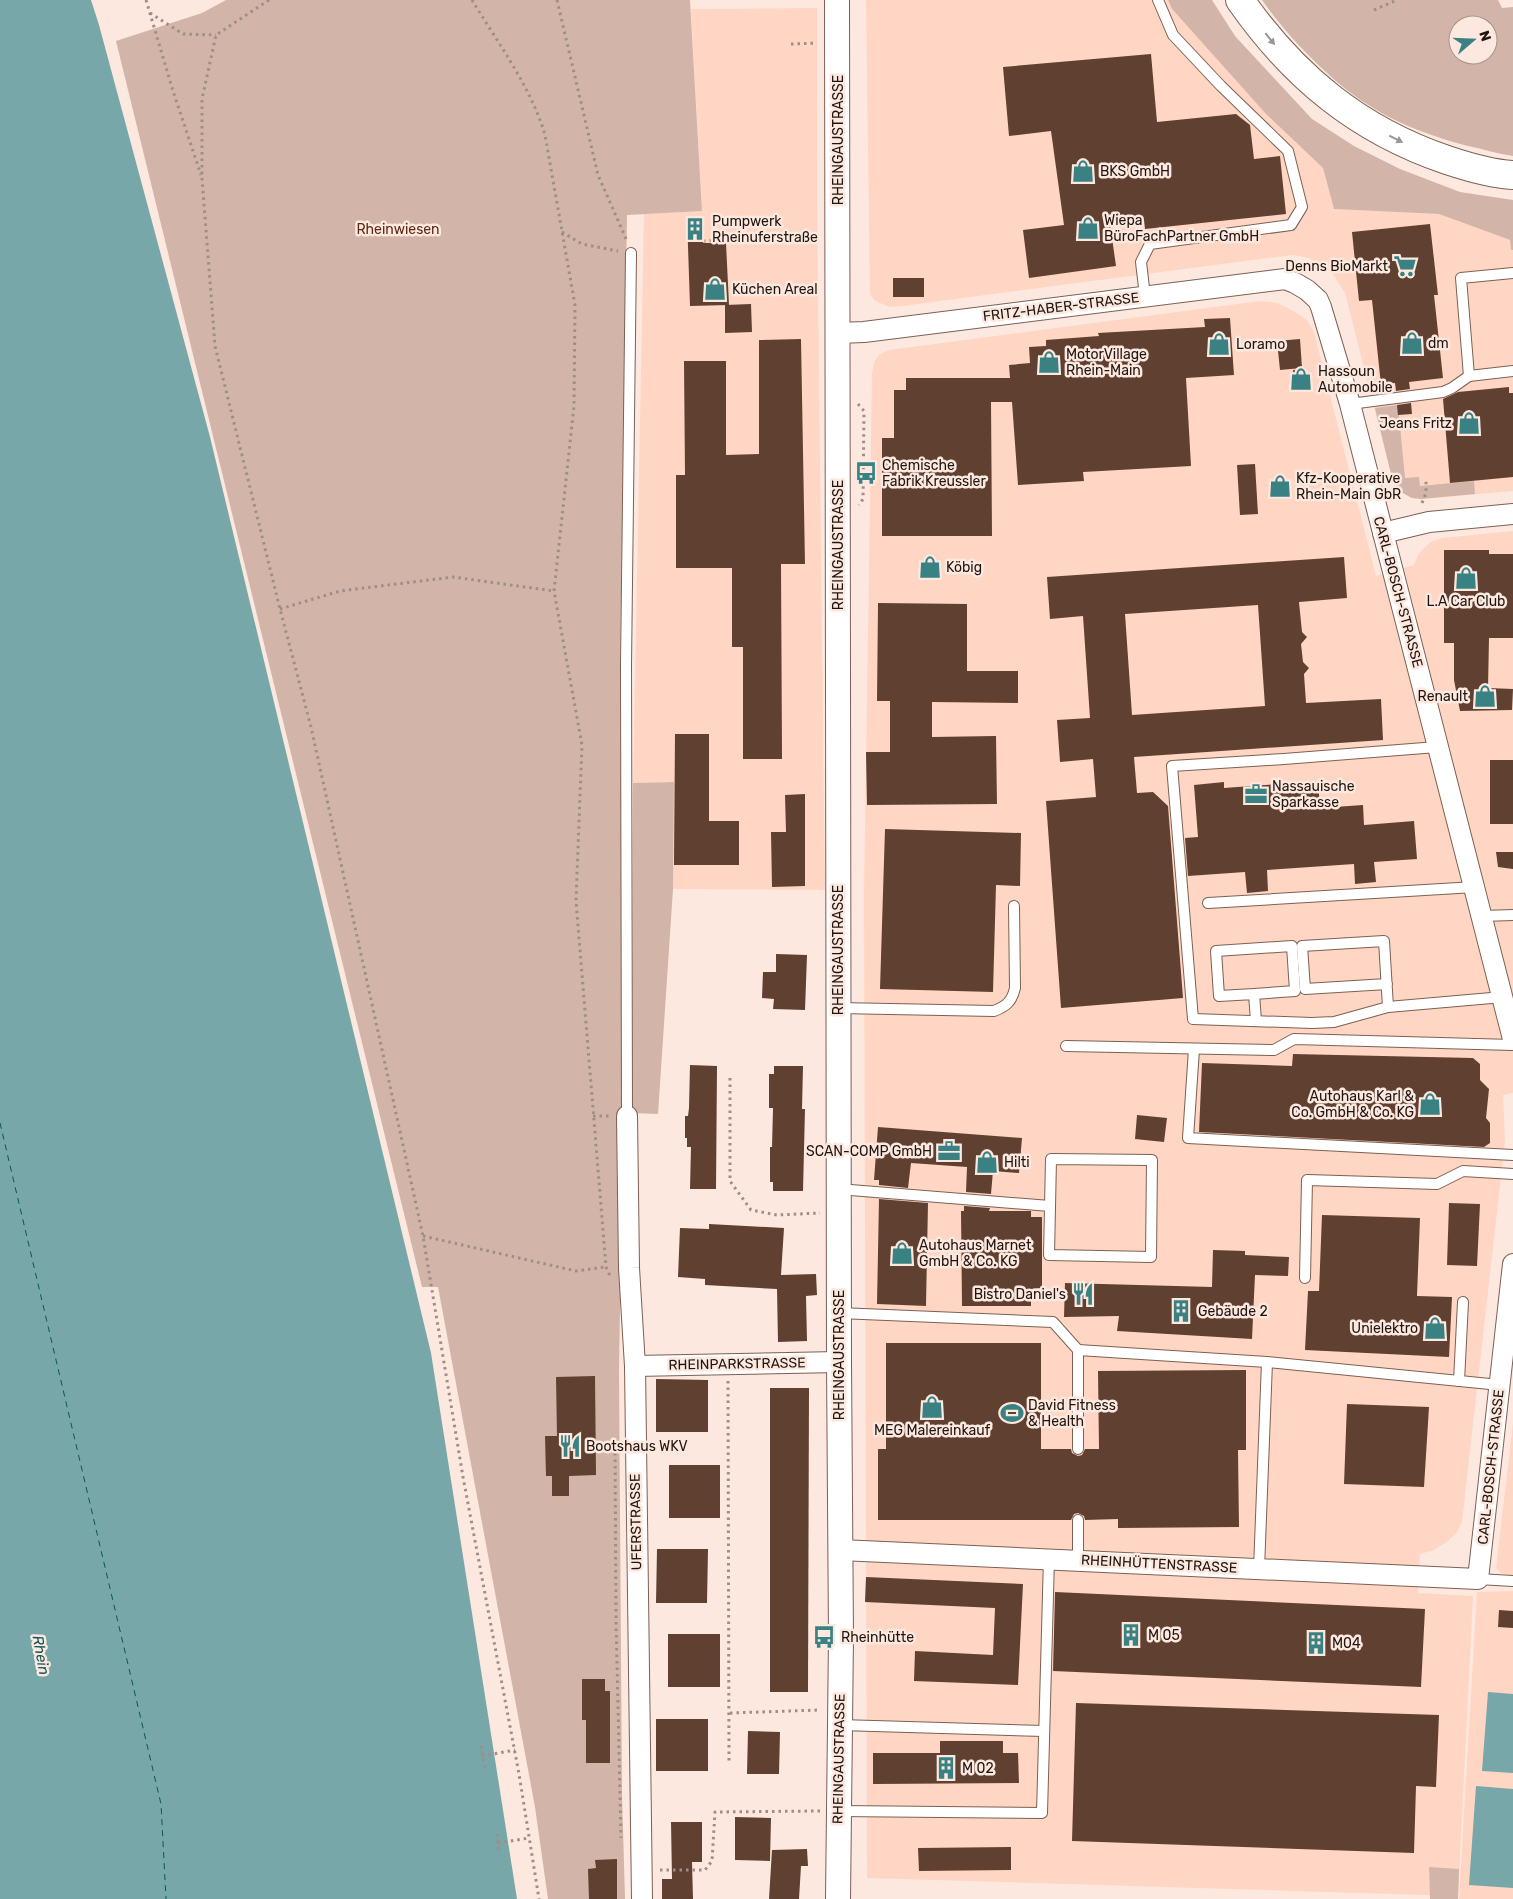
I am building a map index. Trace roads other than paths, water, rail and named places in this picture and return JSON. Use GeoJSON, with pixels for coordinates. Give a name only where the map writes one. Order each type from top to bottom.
{"type":"FeatureCollection","features":[{"type":"Feature","properties":{"kind":"highway"},"geometry":{"type":"LineString","coordinates":[[1240,0],[1278,49],[1304,76],[1331,100],[1369,126],[1435,156],[1468,167],[1513,175]]}},
{"type":"Feature","properties":{"kind":"street","name":"RHEINGAUSTRASSE"},"geometry":{"type":"LineString","coordinates":[[837,0],[838,1362],[841,1637],[839,1726],[828,1811],[838,1899]]}},
{"type":"Feature","properties":{"kind":"street","name":"FRITZ-HABER-STRASSE"},"geometry":{"type":"LineString","coordinates":[[838,332],[864,332],[1285,280]]}},
{"type":"Feature","properties":{"kind":"street","name":"CARL-BOSCH-STRASSE"},"geometry":{"type":"LineString","coordinates":[[1285,280],[1307,290],[1318,300],[1321,307],[1350,404],[1513,1039]]}},
{"type":"Feature","properties":{"kind":"street"},"geometry":{"type":"LineString","coordinates":[[1383,533],[1429,522],[1513,514]]}},
{"type":"Feature","properties":{"kind":"street","name":"UFERSTRASSE"},"geometry":{"type":"LineString","coordinates":[[627,1116],[629,1268],[634,1366],[642,1899]]}},
{"type":"Feature","properties":{"kind":"street","name":"CARL-BOSCH-STRASSE"},"geometry":{"type":"LineString","coordinates":[[1478,1579],[1513,1264]]}},
{"type":"Feature","properties":{"kind":"street","name":"RHEINPARKSTRASSE"},"geometry":{"type":"LineString","coordinates":[[634,1366],[838,1362]]}},
{"type":"Feature","properties":{"kind":"street","name":"RHEINHÜTTENSTRASSE"},"geometry":{"type":"LineString","coordinates":[[840,1550],[1478,1579]]}},
{"type":"Feature","properties":{"kind":"lane"},"geometry":{"type":"LineString","coordinates":[[1145,296],[1141,262],[1150,244],[1292,225],[1302,207],[1288,151],[1172,35],[1158,0]]}},
{"type":"Feature","properties":{"kind":"lane"},"geometry":{"type":"LineString","coordinates":[[627,1116],[626,665],[631,253]]}},
{"type":"Feature","properties":{"kind":"lane"},"geometry":{"type":"LineString","coordinates":[[1469,376],[1461,278],[1513,273]]}},
{"type":"Feature","properties":{"kind":"lane"},"geometry":{"type":"LineString","coordinates":[[1350,404],[1442,392],[1452,388],[1469,376],[1513,371]]}},
{"type":"Feature","properties":{"kind":"lane"},"geometry":{"type":"LineString","coordinates":[[1437,747],[1172,766],[1193,1018],[1334,1022],[1388,1007],[1503,997]]}},
{"type":"Feature","properties":{"kind":"lane"},"geometry":{"type":"LineString","coordinates":[[1208,903],[1474,887]]}},
{"type":"Feature","properties":{"kind":"lane"},"geometry":{"type":"LineString","coordinates":[[838,1008],[994,1011],[1005,1007],[1012,999],[1015,988],[1014,906]]}},
{"type":"Feature","properties":{"kind":"lane"},"geometry":{"type":"LineString","coordinates":[[1482,916],[1513,916]]}},
{"type":"Feature","properties":{"kind":"lane"},"geometry":{"type":"LineString","coordinates":[[1387,984],[1305,989],[1302,946],[1384,941],[1387,984],[1388,1007]]}},
{"type":"Feature","properties":{"kind":"lane"},"geometry":{"type":"LineString","coordinates":[[1292,946],[1295,991],[1254,994],[1219,996],[1216,951],[1292,946]]}},
{"type":"Feature","properties":{"kind":"lane"},"geometry":{"type":"LineString","coordinates":[[1254,994],[1256,1021]]}},
{"type":"Feature","properties":{"kind":"lane"},"geometry":{"type":"LineString","coordinates":[[1066,1046],[1274,1050],[1294,1039],[1513,1044]]}},
{"type":"Feature","properties":{"kind":"lane"},"geometry":{"type":"LineString","coordinates":[[1194,1049],[1188,1138],[1513,1155]]}},
{"type":"Feature","properties":{"kind":"lane"},"geometry":{"type":"LineString","coordinates":[[1051,1158],[1152,1160],[1151,1257],[1049,1255],[1050,1206],[1051,1158]]}},
{"type":"Feature","properties":{"kind":"lane"},"geometry":{"type":"LineString","coordinates":[[1305,1278],[1307,1180],[1437,1184],[1463,1171],[1513,1174]]}},
{"type":"Feature","properties":{"kind":"lane"},"geometry":{"type":"LineString","coordinates":[[838,1189],[1050,1206]]}},
{"type":"Feature","properties":{"kind":"lane"},"geometry":{"type":"LineString","coordinates":[[1460,1380],[1463,1302]]}},
{"type":"Feature","properties":{"kind":"lane"},"geometry":{"type":"LineString","coordinates":[[839,1313],[1053,1322],[1078,1350],[1078,1449]]}},
{"type":"Feature","properties":{"kind":"lane"},"geometry":{"type":"LineString","coordinates":[[1078,1350],[1267,1362],[1500,1385]]}},
{"type":"Feature","properties":{"kind":"lane"},"geometry":{"type":"LineString","coordinates":[[1259,1569],[1267,1362]]}},
{"type":"Feature","properties":{"kind":"lane"},"geometry":{"type":"LineString","coordinates":[[1078,1520],[1078,1560]]}},
{"type":"Feature","properties":{"kind":"lane"},"geometry":{"type":"LineString","coordinates":[[828,1811],[1042,1813],[1049,1558]]}},
{"type":"Feature","properties":{"kind":"lane"},"geometry":{"type":"LineString","coordinates":[[1478,1579],[1513,1582]]}},
{"type":"Feature","properties":{"kind":"lane"},"geometry":{"type":"LineString","coordinates":[[839,1726],[1044,1731]]}},
{"type":"Feature","properties":{"kind":"water","name":"Rhein"},"geometry":{"type":"Polygon","coordinates":[[[0,0],[91,0],[99,25],[210,437],[431,1353],[517,1899],[0,1899],[0,0]]]}},
{"type":"Feature","properties":{"kind":"water"},"geometry":{"type":"Polygon","coordinates":[[[1488,1692],[1513,1694],[1513,1773],[1482,1771],[1488,1692]]]}},
{"type":"Feature","properties":{"kind":"water"},"geometry":{"type":"Polygon","coordinates":[[[1476,1786],[1513,1789],[1513,1888],[1469,1885],[1476,1786]]]}},
{"type":"Feature","properties":{"kind":"place","name":"BKS GmbH"},"geometry":{"type":"Point","coordinates":[1083,171]}},
{"type":"Feature","properties":{"kind":"place","name":"Wiepa BüroFachPartner GmbH"},"geometry":{"type":"Point","coordinates":[1088,228]}},
{"type":"Feature","properties":{"kind":"place","name":"Pumpwerk Rheinuferstraße"},"geometry":{"type":"Point","coordinates":[695,229]}},
{"type":"Feature","properties":{"kind":"place","name":"Denns BioMarkt"},"geometry":{"type":"Point","coordinates":[1405,266]}},
{"type":"Feature","properties":{"kind":"place","name":"Küchen Areal"},"geometry":{"type":"Point","coordinates":[715,289]}},
{"type":"Feature","properties":{"kind":"place","name":"dm"},"geometry":{"type":"Point","coordinates":[1412,343]}},
{"type":"Feature","properties":{"kind":"place","name":"Loramo"},"geometry":{"type":"Point","coordinates":[1219,344]}},
{"type":"Feature","properties":{"kind":"place","name":"MotorVillage Rhein-Main"},"geometry":{"type":"Point","coordinates":[1049,362]}},
{"type":"Feature","properties":{"kind":"place","name":"Hassoun Automobile"},"geometry":{"type":"Point","coordinates":[1301,379]}},
{"type":"Feature","properties":{"kind":"place","name":"Jeans Fritz"},"geometry":{"type":"Point","coordinates":[1469,423]}},
{"type":"Feature","properties":{"kind":"place","name":"Chemische Fabrik Kreussler"},"geometry":{"type":"Point","coordinates":[866,473]}},
{"type":"Feature","properties":{"kind":"place","name":"Kfz-Kooperative Rhein-Main GbR"},"geometry":{"type":"Point","coordinates":[1280,486]}},
{"type":"Feature","properties":{"kind":"place","name":"Köbig"},"geometry":{"type":"Point","coordinates":[930,567]}},
{"type":"Feature","properties":{"kind":"place","name":"L.A Car Club"},"geometry":{"type":"Point","coordinates":[1466,578]}},
{"type":"Feature","properties":{"kind":"place","name":"Renault"},"geometry":{"type":"Point","coordinates":[1485,696]}},
{"type":"Feature","properties":{"kind":"place","name":"Nassauische Sparkasse"},"geometry":{"type":"Point","coordinates":[1256,794]}},
{"type":"Feature","properties":{"kind":"place","name":"Autohaus Karl & Co. GmbH & Co. KG"},"geometry":{"type":"Point","coordinates":[1430,1104]}},
{"type":"Feature","properties":{"kind":"place","name":"SCAN-COMP GmbH"},"geometry":{"type":"Point","coordinates":[949,1151]}},
{"type":"Feature","properties":{"kind":"place","name":"Hilti"},"geometry":{"type":"Point","coordinates":[987,1162]}},
{"type":"Feature","properties":{"kind":"place","name":"Autohaus Marnet GmbH & Co. KG"},"geometry":{"type":"Point","coordinates":[902,1253]}},
{"type":"Feature","properties":{"kind":"place","name":"Bistro Daniel's"},"geometry":{"type":"Point","coordinates":[1083,1294]}},
{"type":"Feature","properties":{"kind":"place","name":"Gebäude 2"},"geometry":{"type":"Point","coordinates":[1181,1311]}},
{"type":"Feature","properties":{"kind":"place","name":"Unielektro"},"geometry":{"type":"Point","coordinates":[1435,1328]}},
{"type":"Feature","properties":{"kind":"place","name":"MEG Malereinkauf"},"geometry":{"type":"Point","coordinates":[932,1407]}},
{"type":"Feature","properties":{"kind":"place","name":"David Fitness & Health"},"geometry":{"type":"Point","coordinates":[1012,1413]}},
{"type":"Feature","properties":{"kind":"place","name":"Bootshaus WKV"},"geometry":{"type":"Point","coordinates":[570,1446]}},
{"type":"Feature","properties":{"kind":"place","name":"M 05"},"geometry":{"type":"Point","coordinates":[1131,1635]}},
{"type":"Feature","properties":{"kind":"place","name":"Rheinhütte"},"geometry":{"type":"Point","coordinates":[824,1637]}},
{"type":"Feature","properties":{"kind":"place","name":"M04"},"geometry":{"type":"Point","coordinates":[1316,1643]}},
{"type":"Feature","properties":{"kind":"place","name":"M 02"},"geometry":{"type":"Point","coordinates":[946,1768]}},
{"type":"Feature","properties":{"kind":"park label","name":"Rheinwiesen"},"geometry":{"type":"Point","coordinates":[398,229]}}]}
